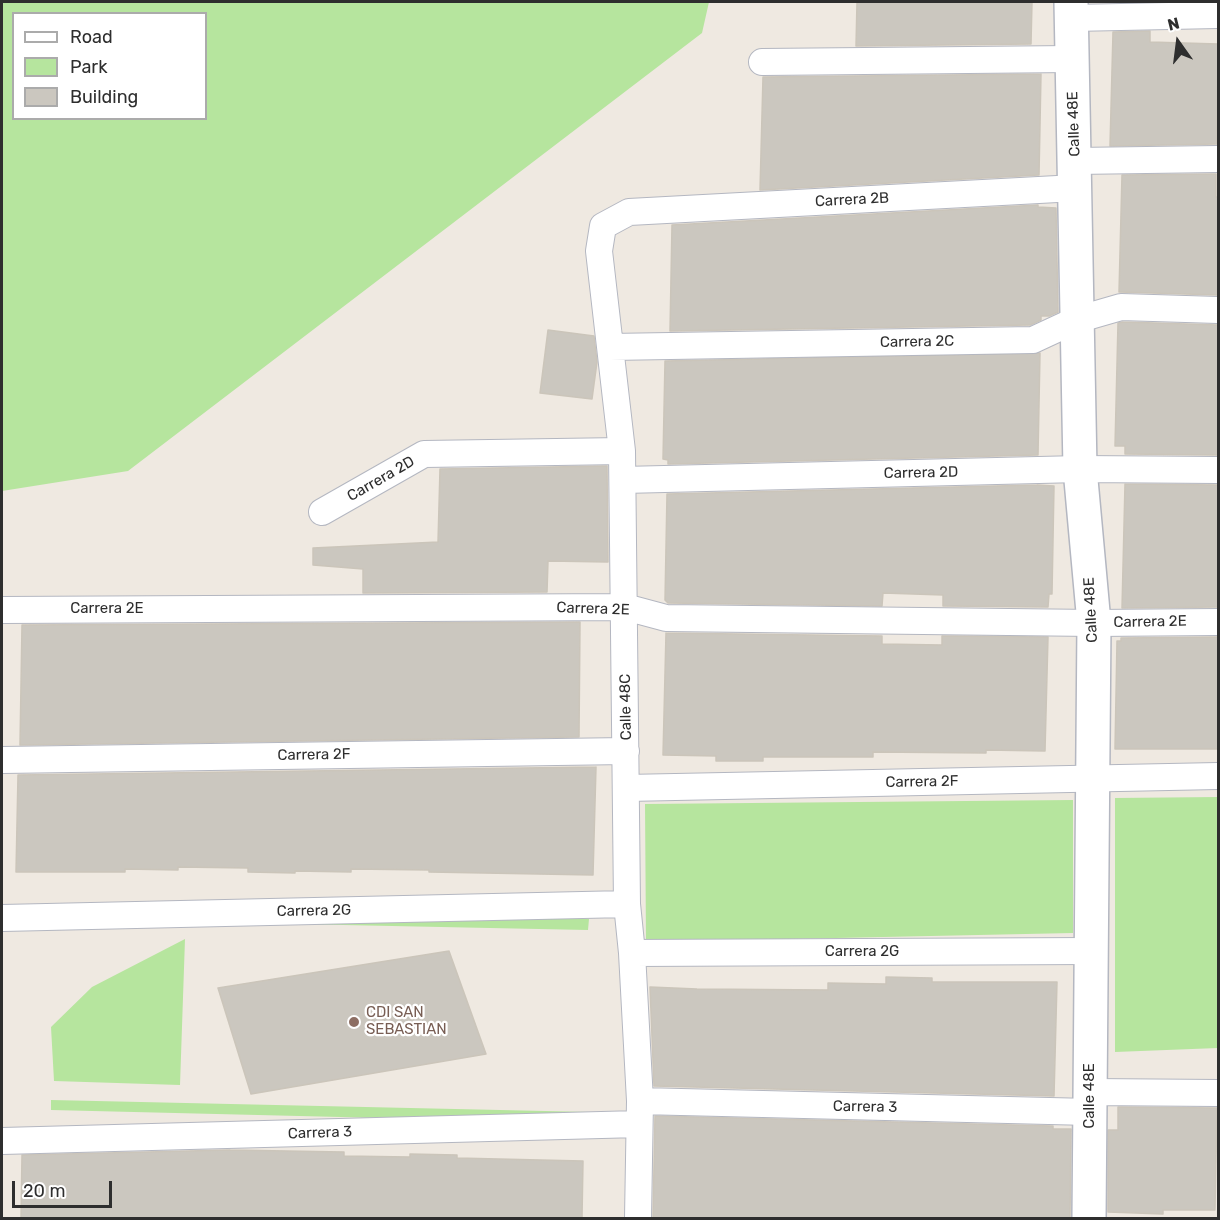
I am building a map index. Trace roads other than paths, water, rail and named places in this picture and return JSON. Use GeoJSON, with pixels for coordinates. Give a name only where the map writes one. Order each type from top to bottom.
{"type":"FeatureCollection","features":[{"type":"Feature","properties":{"kind":"main road","name":"Calle 48E"},"geometry":{"type":"LineString","coordinates":[[1072,10],[1071,59],[1080,469],[1094,623],[1089,1218]]}},
{"type":"Feature","properties":{"kind":"street"},"geometry":{"type":"LineString","coordinates":[[1072,10],[1218,15]]}},
{"type":"Feature","properties":{"kind":"street"},"geometry":{"type":"LineString","coordinates":[[762,62],[1071,59]]}},
{"type":"Feature","properties":{"kind":"street","name":"Carrera 2B"},"geometry":{"type":"LineString","coordinates":[[629,212],[1075,174],[1218,159]]}},
{"type":"Feature","properties":{"kind":"street","name":"Calle 48C"},"geometry":{"type":"LineString","coordinates":[[629,212],[603,226],[599,251],[622,451],[627,904],[632,953],[639,1112],[638,1218]]}},
{"type":"Feature","properties":{"kind":"street","name":"Carrera 2C"},"geometry":{"type":"LineString","coordinates":[[610,347],[1033,340],[1076,320],[1121,307],[1218,310]]}},
{"type":"Feature","properties":{"kind":"street","name":"Carrera 2D"},"geometry":{"type":"LineString","coordinates":[[322,512],[424,454],[622,451]]}},
{"type":"Feature","properties":{"kind":"street","name":"Carrera 2D"},"geometry":{"type":"LineString","coordinates":[[623,480],[1080,469],[1218,470]]}},
{"type":"Feature","properties":{"kind":"street","name":"Carrera 2E"},"geometry":{"type":"LineString","coordinates":[[2,610],[625,607],[666,618],[1094,623],[1218,622]]}},
{"type":"Feature","properties":{"kind":"street","name":"Carrera 2F"},"geometry":{"type":"LineString","coordinates":[[2,760],[626,750]]}},
{"type":"Feature","properties":{"kind":"street","name":"Carrera 2F"},"geometry":{"type":"LineString","coordinates":[[626,788],[1218,776]]}},
{"type":"Feature","properties":{"kind":"street","name":"Carrera 2G"},"geometry":{"type":"LineString","coordinates":[[2,918],[627,904]]}},
{"type":"Feature","properties":{"kind":"street","name":"Carrera 2G"},"geometry":{"type":"LineString","coordinates":[[632,953],[1092,951]]}},
{"type":"Feature","properties":{"kind":"street","name":"Carrera 3"},"geometry":{"type":"LineString","coordinates":[[2,1141],[639,1112],[1090,1102],[1218,1093]]}},
{"type":"Feature","properties":{"kind":"place","name":"CDI SAN SEBASTIAN"},"geometry":{"type":"Point","coordinates":[354,1022]}}]}
